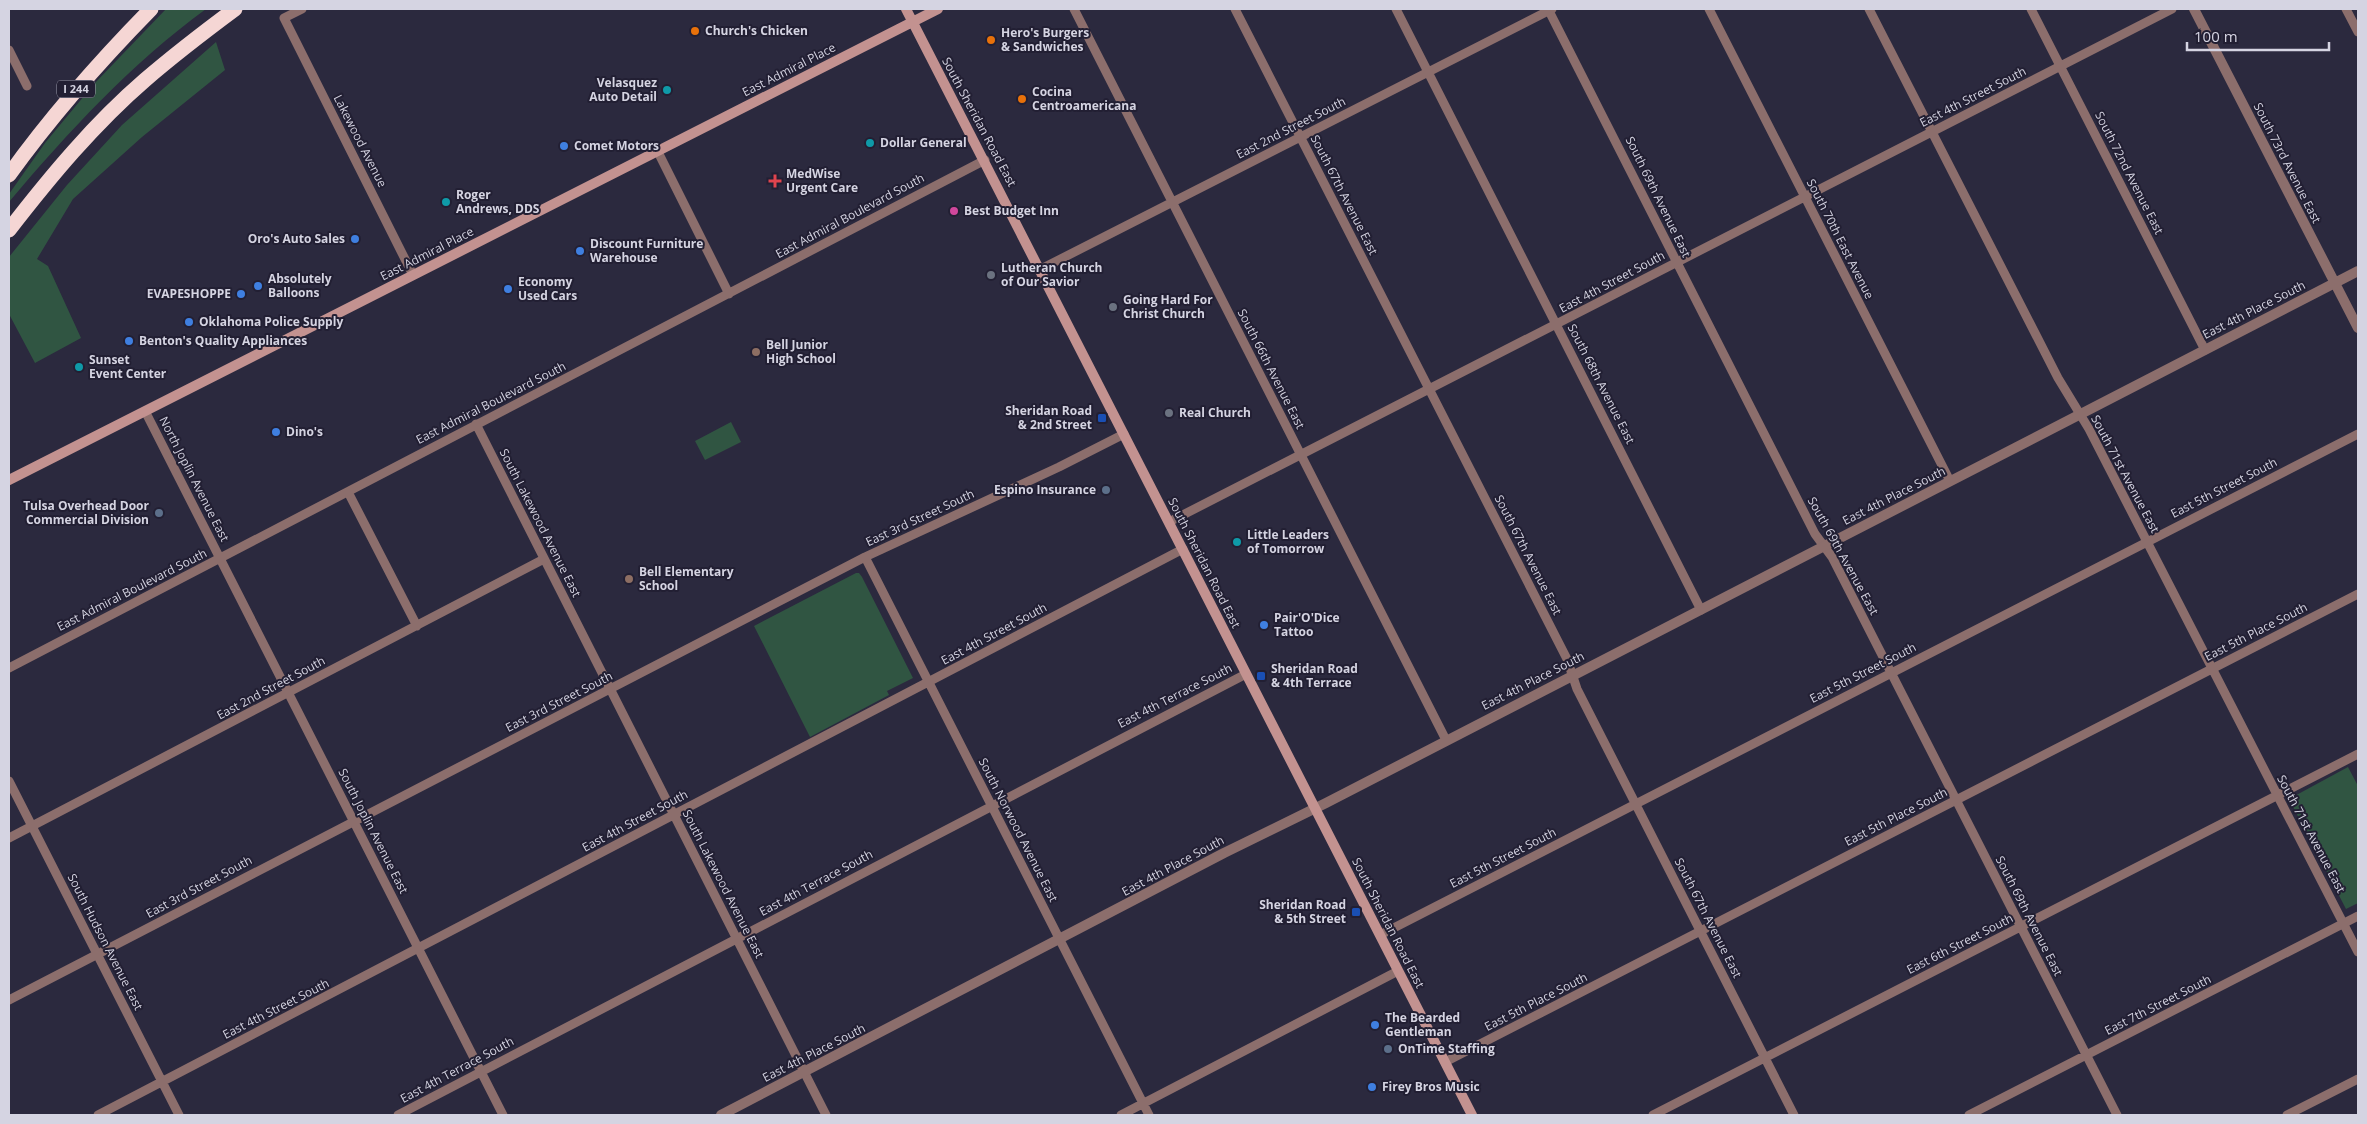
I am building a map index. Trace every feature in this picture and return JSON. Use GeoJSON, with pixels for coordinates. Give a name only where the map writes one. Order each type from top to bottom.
{"type":"FeatureCollection","features":[{"type":"Feature","properties":{"kind":"highway","name":"I 244"},"geometry":{"type":"LineString","coordinates":[[9,175],[39,132],[79,85],[151,9]]}},
{"type":"Feature","properties":{"kind":"highway"},"geometry":{"type":"LineString","coordinates":[[9,230],[44,185],[106,118],[144,81],[235,9]]}},
{"type":"Feature","properties":{"kind":"main road","name":"South Sheridan Road East"},"geometry":{"type":"LineString","coordinates":[[906,9],[1041,269],[1472,1115]]}},
{"type":"Feature","properties":{"kind":"main road","name":"East Admiral Place"},"geometry":{"type":"LineString","coordinates":[[9,480],[938,9]]}},
{"type":"Feature","properties":{"kind":"street","name":"Lakewood Avenue"},"geometry":{"type":"LineString","coordinates":[[302,9],[284,18],[414,275]]}},
{"type":"Feature","properties":{"kind":"street","name":"South 66th Avenue East"},"geometry":{"type":"LineString","coordinates":[[1074,9],[1446,740]]}},
{"type":"Feature","properties":{"kind":"street","name":"South 67th Avenue East"},"geometry":{"type":"LineString","coordinates":[[1235,9],[1567,659],[1577,689],[1794,1115]]}},
{"type":"Feature","properties":{"kind":"street","name":"South 68th Avenue East"},"geometry":{"type":"LineString","coordinates":[[1396,9],[1701,610]]}},
{"type":"Feature","properties":{"kind":"street","name":"East 2nd Street South"},"geometry":{"type":"LineString","coordinates":[[1041,269],[1550,9]]}},
{"type":"Feature","properties":{"kind":"street","name":"South 69th Avenue East"},"geometry":{"type":"LineString","coordinates":[[1550,9],[1676,262],[1816,534],[1832,557],[2117,1115]]}},
{"type":"Feature","properties":{"kind":"street","name":"South 70th East Avenue"},"geometry":{"type":"LineString","coordinates":[[1709,9],[1950,481]]}},
{"type":"Feature","properties":{"kind":"street","name":"South 71st Avenue East"},"geometry":{"type":"LineString","coordinates":[[1869,9],[2053,369],[2089,429],[2276,796],[2358,952]]}},
{"type":"Feature","properties":{"kind":"street","name":"South 72nd Avenue East"},"geometry":{"type":"LineString","coordinates":[[2031,9],[2205,350]]}},
{"type":"Feature","properties":{"kind":"street","name":"East 4th Street South"},"geometry":{"type":"LineString","coordinates":[[1169,522],[2172,9]]}},
{"type":"Feature","properties":{"kind":"street","name":"South 73rd Avenue East"},"geometry":{"type":"LineString","coordinates":[[2194,9],[2358,328]]}},
{"type":"Feature","properties":{"kind":"street"},"geometry":{"type":"LineString","coordinates":[[2346,9],[2358,32]]}},
{"type":"Feature","properties":{"kind":"street"},"geometry":{"type":"LineString","coordinates":[[9,50],[27,86]]}},
{"type":"Feature","properties":{"kind":"street"},"geometry":{"type":"LineString","coordinates":[[657,150],[729,294]]}},
{"type":"Feature","properties":{"kind":"street","name":"East Admiral Boulevard South"},"geometry":{"type":"LineString","coordinates":[[9,668],[985,160]]}},
{"type":"Feature","properties":{"kind":"street","name":"East 4th Place South"},"geometry":{"type":"LineString","coordinates":[[721,1115],[2358,271]]}},
{"type":"Feature","properties":{"kind":"street","name":"North Joplin Avenue East"},"geometry":{"type":"LineString","coordinates":[[145,411],[221,558]]}},
{"type":"Feature","properties":{"kind":"street","name":"South Lakewood Avenue East"},"geometry":{"type":"LineString","coordinates":[[476,424],[826,1115]]}},
{"type":"Feature","properties":{"kind":"street","name":"East 3rd Street South"},"geometry":{"type":"LineString","coordinates":[[9,1000],[865,557],[1059,467],[1124,434]]}},
{"type":"Feature","properties":{"kind":"street","name":"East 5th Street South"},"geometry":{"type":"LineString","coordinates":[[1380,935],[2358,434]]}},
{"type":"Feature","properties":{"kind":"street"},"geometry":{"type":"LineString","coordinates":[[348,492],[416,626]]}},
{"type":"Feature","properties":{"kind":"street","name":"East 4th Street South"},"geometry":{"type":"LineString","coordinates":[[98,1115],[1183,549]]}},
{"type":"Feature","properties":{"kind":"street","name":"South Norwood Avenue East"},"geometry":{"type":"LineString","coordinates":[[865,557],[1149,1115]]}},
{"type":"Feature","properties":{"kind":"street","name":"South Joplin Avenue East"},"geometry":{"type":"LineString","coordinates":[[221,558],[504,1115]]}},
{"type":"Feature","properties":{"kind":"street","name":"East 2nd Street South"},"geometry":{"type":"LineString","coordinates":[[9,838],[544,560]]}},
{"type":"Feature","properties":{"kind":"street","name":"East 5th Place South"},"geometry":{"type":"LineString","coordinates":[[1445,1062],[2358,594]]}},
{"type":"Feature","properties":{"kind":"street","name":"East 4th Terrace South"},"geometry":{"type":"LineString","coordinates":[[398,1115],[1246,674]]}},
{"type":"Feature","properties":{"kind":"street","name":"East 6th Street South"},"geometry":{"type":"LineString","coordinates":[[1653,1115],[2358,754]]}},
{"type":"Feature","properties":{"kind":"street","name":"South Hudson Avenue East"},"geometry":{"type":"LineString","coordinates":[[9,781],[179,1115]]}},
{"type":"Feature","properties":{"kind":"street","name":"East 7th Street South"},"geometry":{"type":"LineString","coordinates":[[1969,1115],[2358,916]]}},
{"type":"Feature","properties":{"kind":"street"},"geometry":{"type":"LineString","coordinates":[[1121,1115],[1398,971]]}},
{"type":"Feature","properties":{"kind":"street"},"geometry":{"type":"LineString","coordinates":[[2287,1115],[2358,1079]]}},
{"type":"Feature","properties":{"kind":"green space"},"geometry":{"type":"Polygon","coordinates":[[[166,9],[206,9],[152,52],[127,75],[78,124],[9,202],[9,194],[45,143],[94,84],[166,9]]]}},
{"type":"Feature","properties":{"kind":"green space"},"geometry":{"type":"Polygon","coordinates":[[[216,42],[225,70],[142,137],[73,199],[37,259],[48,266],[81,338],[35,363],[9,314],[9,257],[67,185],[122,125],[216,42]]]}},
{"type":"Feature","properties":{"kind":"green space"},"geometry":{"type":"Polygon","coordinates":[[[731,422],[741,442],[705,460],[695,441],[731,422]]]}},
{"type":"Feature","properties":{"kind":"green space"},"geometry":{"type":"Polygon","coordinates":[[[859,573],[862,577],[913,678],[887,691],[889,695],[810,737],[754,626],[859,573]]]}},
{"type":"Feature","properties":{"kind":"green space"},"geometry":{"type":"Polygon","coordinates":[[[2348,767],[2358,786],[2358,903],[2346,909],[2289,799],[2348,767]]]}},
{"type":"Feature","properties":{"kind":"place","name":"Church's Chicken"},"geometry":{"type":"Point","coordinates":[695,31]}},
{"type":"Feature","properties":{"kind":"place","name":"Hero's Burgers & Sandwiches"},"geometry":{"type":"Point","coordinates":[991,40]}},
{"type":"Feature","properties":{"kind":"place","name":"Velasquez Auto Detail"},"geometry":{"type":"Point","coordinates":[667,90]}},
{"type":"Feature","properties":{"kind":"place","name":"Cocina Centroamericana"},"geometry":{"type":"Point","coordinates":[1022,99]}},
{"type":"Feature","properties":{"kind":"place","name":"Dollar General"},"geometry":{"type":"Point","coordinates":[870,143]}},
{"type":"Feature","properties":{"kind":"place","name":"Comet Motors"},"geometry":{"type":"Point","coordinates":[564,146]}},
{"type":"Feature","properties":{"kind":"place","name":"MedWise Urgent Care"},"geometry":{"type":"Point","coordinates":[775,181]}},
{"type":"Feature","properties":{"kind":"place","name":"Roger Andrews, DDS"},"geometry":{"type":"Point","coordinates":[446,202]}},
{"type":"Feature","properties":{"kind":"place","name":"Best Budget Inn"},"geometry":{"type":"Point","coordinates":[954,211]}},
{"type":"Feature","properties":{"kind":"place","name":"Oro's Auto Sales"},"geometry":{"type":"Point","coordinates":[355,239]}},
{"type":"Feature","properties":{"kind":"place","name":"Discount Furniture Warehouse"},"geometry":{"type":"Point","coordinates":[580,251]}},
{"type":"Feature","properties":{"kind":"place","name":"Lutheran Church of Our Savior"},"geometry":{"type":"Point","coordinates":[991,275]}},
{"type":"Feature","properties":{"kind":"place","name":"Absolutely Balloons"},"geometry":{"type":"Point","coordinates":[258,286]}},
{"type":"Feature","properties":{"kind":"place","name":"Economy Used Cars"},"geometry":{"type":"Point","coordinates":[508,289]}},
{"type":"Feature","properties":{"kind":"place","name":"EVAPESHOPPE"},"geometry":{"type":"Point","coordinates":[241,294]}},
{"type":"Feature","properties":{"kind":"place","name":"Going Hard For Christ Church"},"geometry":{"type":"Point","coordinates":[1113,307]}},
{"type":"Feature","properties":{"kind":"place","name":"Oklahoma Police Supply"},"geometry":{"type":"Point","coordinates":[189,322]}},
{"type":"Feature","properties":{"kind":"place","name":"Benton's Quality Appliances"},"geometry":{"type":"Point","coordinates":[129,341]}},
{"type":"Feature","properties":{"kind":"place","name":"Bell Junior High School"},"geometry":{"type":"Point","coordinates":[756,352]}},
{"type":"Feature","properties":{"kind":"place","name":"Sunset Event Center"},"geometry":{"type":"Point","coordinates":[79,367]}},
{"type":"Feature","properties":{"kind":"place","name":"Real Church"},"geometry":{"type":"Point","coordinates":[1169,413]}},
{"type":"Feature","properties":{"kind":"place","name":"Sheridan Road & 2nd Street"},"geometry":{"type":"Point","coordinates":[1102,418]}},
{"type":"Feature","properties":{"kind":"place","name":"Dino's"},"geometry":{"type":"Point","coordinates":[276,432]}},
{"type":"Feature","properties":{"kind":"place","name":"Espino Insurance"},"geometry":{"type":"Point","coordinates":[1106,490]}},
{"type":"Feature","properties":{"kind":"place","name":"Tulsa Overhead Door Commercial Division"},"geometry":{"type":"Point","coordinates":[159,513]}},
{"type":"Feature","properties":{"kind":"place","name":"Little Leaders of Tomorrow"},"geometry":{"type":"Point","coordinates":[1237,542]}},
{"type":"Feature","properties":{"kind":"place","name":"Bell Elementary School"},"geometry":{"type":"Point","coordinates":[629,579]}},
{"type":"Feature","properties":{"kind":"place","name":"Pair'O'Dice Tattoo"},"geometry":{"type":"Point","coordinates":[1264,625]}},
{"type":"Feature","properties":{"kind":"place","name":"Sheridan Road & 4th Terrace"},"geometry":{"type":"Point","coordinates":[1261,676]}},
{"type":"Feature","properties":{"kind":"place","name":"Sheridan Road & 5th Street"},"geometry":{"type":"Point","coordinates":[1356,912]}},
{"type":"Feature","properties":{"kind":"place","name":"The Bearded Gentleman"},"geometry":{"type":"Point","coordinates":[1375,1025]}},
{"type":"Feature","properties":{"kind":"place","name":"OnTime Staffing"},"geometry":{"type":"Point","coordinates":[1388,1049]}},
{"type":"Feature","properties":{"kind":"place","name":"Firey Bros Music"},"geometry":{"type":"Point","coordinates":[1372,1087]}}]}
